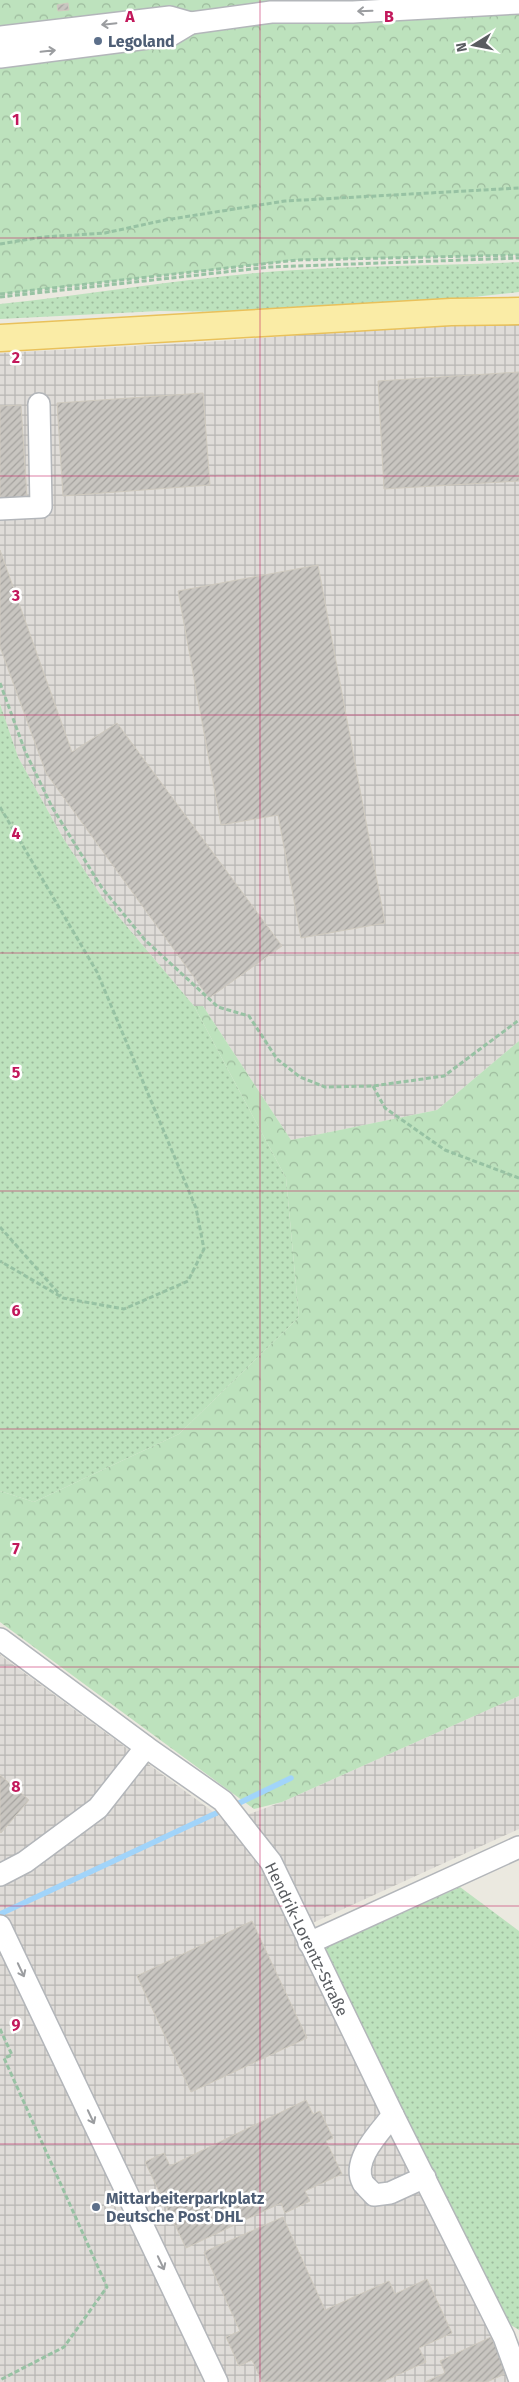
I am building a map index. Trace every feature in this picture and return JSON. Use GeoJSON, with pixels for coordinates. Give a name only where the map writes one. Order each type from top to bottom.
{"type":"FeatureCollection","features":[{"type":"Feature","properties":{"kind":"main road"},"geometry":{"type":"LineString","coordinates":[[0,338],[441,312],[519,311]]}},
{"type":"Feature","properties":{"kind":"street"},"geometry":{"type":"LineString","coordinates":[[0,57],[171,35],[191,23],[272,6],[353,12],[519,3]]}},
{"type":"Feature","properties":{"kind":"street"},"geometry":{"type":"LineString","coordinates":[[0,37],[170,17],[191,23]]}},
{"type":"Feature","properties":{"kind":"street"},"geometry":{"type":"LineString","coordinates":[[0,509],[41,507],[39,404]]}},
{"type":"Feature","properties":{"kind":"street","name":"Hendrik-Lorentz-Straße"},"geometry":{"type":"LineString","coordinates":[[0,1639],[146,1747],[223,1801],[271,1862],[393,2115],[504,2337],[519,2378]]}},
{"type":"Feature","properties":{"kind":"street"},"geometry":{"type":"LineString","coordinates":[[0,1875],[25,1862],[98,1808],[146,1747]]}},
{"type":"Feature","properties":{"kind":"street"},"geometry":{"type":"LineString","coordinates":[[309,1943],[519,1847]]}},
{"type":"Feature","properties":{"kind":"street"},"geometry":{"type":"LineString","coordinates":[[0,1926],[217,2382]]}},
{"type":"Feature","properties":{"kind":"street"},"geometry":{"type":"LineString","coordinates":[[393,2115],[371,2144],[360,2164],[363,2183],[374,2195],[390,2193],[425,2177]]}},
{"type":"Feature","properties":{"kind":"path"},"geometry":{"type":"LineString","coordinates":[[0,244],[43,237],[105,233],[164,220],[285,201],[519,188]]}},
{"type":"Feature","properties":{"kind":"path"},"geometry":{"type":"LineString","coordinates":[[0,296],[270,267],[519,256]]}},
{"type":"Feature","properties":{"kind":"path"},"geometry":{"type":"LineString","coordinates":[[0,684],[25,751],[52,807],[102,888],[145,940],[218,1007],[249,1016],[277,1059],[300,1077],[325,1087],[374,1086],[444,1076],[519,1020]]}},
{"type":"Feature","properties":{"kind":"path"},"geometry":{"type":"LineString","coordinates":[[0,807],[96,972],[196,1208],[204,1249],[188,1281],[124,1309],[63,1298],[0,1261]]}},
{"type":"Feature","properties":{"kind":"path"},"geometry":{"type":"LineString","coordinates":[[374,1086],[386,1108],[445,1150],[519,1178]]}},
{"type":"Feature","properties":{"kind":"path"},"geometry":{"type":"LineString","coordinates":[[0,1227],[63,1298]]}},
{"type":"Feature","properties":{"kind":"path"},"geometry":{"type":"LineString","coordinates":[[0,2029],[12,2055],[4,2058],[107,2286],[64,2346],[0,2380]]}},
{"type":"Feature","properties":{"kind":"shaded area"},"geometry":{"type":"Polygon","coordinates":[[[519,318],[519,1041],[437,1110],[291,1140],[203,1006],[194,1006],[102,897],[63,838],[18,757],[0,704],[0,353],[194,343],[519,318]]]}},
{"type":"Feature","properties":{"kind":"shaded area"},"geometry":{"type":"Polygon","coordinates":[[[0,1655],[227,1822],[282,1802],[519,1696],[519,1829],[295,1931],[517,2382],[0,2382],[0,1655]]]}},
{"type":"Feature","properties":{"kind":"green space"},"geometry":{"type":"Polygon","coordinates":[[[0,0],[519,0],[519,255],[297,260],[0,294],[0,0]]]}},
{"type":"Feature","properties":{"kind":"green space"},"geometry":{"type":"Polygon","coordinates":[[[519,262],[519,292],[428,302],[240,312],[159,311],[0,319],[0,304],[245,274],[310,269],[519,262]]]}},
{"type":"Feature","properties":{"kind":"green space"},"geometry":{"type":"Polygon","coordinates":[[[0,704],[18,757],[63,838],[102,897],[194,1006],[286,1178],[299,1317],[179,1434],[34,1502],[0,1491],[0,704]]]}},
{"type":"Feature","properties":{"kind":"green space"},"geometry":{"type":"Polygon","coordinates":[[[194,1006],[203,1006],[291,1140],[437,1110],[519,1041],[519,1696],[282,1802],[254,1809],[0,1622],[0,1491],[34,1502],[179,1434],[299,1317],[286,1178],[194,1006]]]}},
{"type":"Feature","properties":{"kind":"green space"},"geometry":{"type":"Polygon","coordinates":[[[460,1887],[519,1931],[519,2330],[503,2320],[323,1949],[460,1887]]]}},
{"type":"Feature","properties":{"kind":"building"},"geometry":{"type":"Polygon","coordinates":[[[68,3],[69,10],[58,11],[57,5],[68,3]]]}},
{"type":"Feature","properties":{"kind":"building"},"geometry":{"type":"Polygon","coordinates":[[[519,372],[519,481],[384,489],[378,381],[519,372]]]}},
{"type":"Feature","properties":{"kind":"building"},"geometry":{"type":"Polygon","coordinates":[[[203,393],[210,485],[63,496],[57,403],[203,393]]]}},
{"type":"Feature","properties":{"kind":"building"},"geometry":{"type":"Polygon","coordinates":[[[21,405],[27,498],[0,500],[0,406],[21,405]]]}},
{"type":"Feature","properties":{"kind":"building"},"geometry":{"type":"Polygon","coordinates":[[[0,550],[72,752],[117,723],[282,946],[209,998],[46,773],[0,647],[0,550]]]}},
{"type":"Feature","properties":{"kind":"building"},"geometry":{"type":"Polygon","coordinates":[[[318,565],[385,923],[301,938],[278,815],[221,825],[178,591],[318,565]]]}},
{"type":"Feature","properties":{"kind":"building"},"geometry":{"type":"Polygon","coordinates":[[[0,1775],[29,1800],[1,1833],[0,1832],[0,1775]]]}},
{"type":"Feature","properties":{"kind":"building"},"geometry":{"type":"Polygon","coordinates":[[[252,1921],[307,2038],[191,2092],[137,1976],[252,1921]]]}},
{"type":"Feature","properties":{"kind":"building"},"geometry":{"type":"Polygon","coordinates":[[[306,2100],[313,2114],[320,2111],[333,2138],[326,2141],[342,2174],[305,2191],[310,2201],[285,2213],[281,2203],[186,2248],[145,2162],[164,2153],[170,2166],[306,2100]]]}},
{"type":"Feature","properties":{"kind":"building"},"geometry":{"type":"Polygon","coordinates":[[[283,2217],[325,2310],[389,2281],[395,2294],[427,2279],[452,2333],[419,2348],[426,2362],[382,2382],[262,2382],[252,2360],[239,2366],[226,2337],[240,2331],[204,2252],[283,2217]]]}},
{"type":"Feature","properties":{"kind":"building"},"geometry":{"type":"Polygon","coordinates":[[[491,2337],[507,2373],[487,2382],[425,2382],[445,2373],[440,2361],[491,2337]]]}},
{"type":"Feature","properties":{"kind":"waterway"},"geometry":{"type":"LineString","coordinates":[[233,1806],[291,1778]]}},
{"type":"Feature","properties":{"kind":"waterway"},"geometry":{"type":"LineString","coordinates":[[0,1914],[225,1809]]}},
{"type":"Feature","properties":{"kind":"place","name":"Legoland"},"geometry":{"type":"Point","coordinates":[98,41]}},
{"type":"Feature","properties":{"kind":"place","name":"Mittarbeiterparkplatz Deutsche Post DHL"},"geometry":{"type":"Point","coordinates":[96,2207]}}]}
